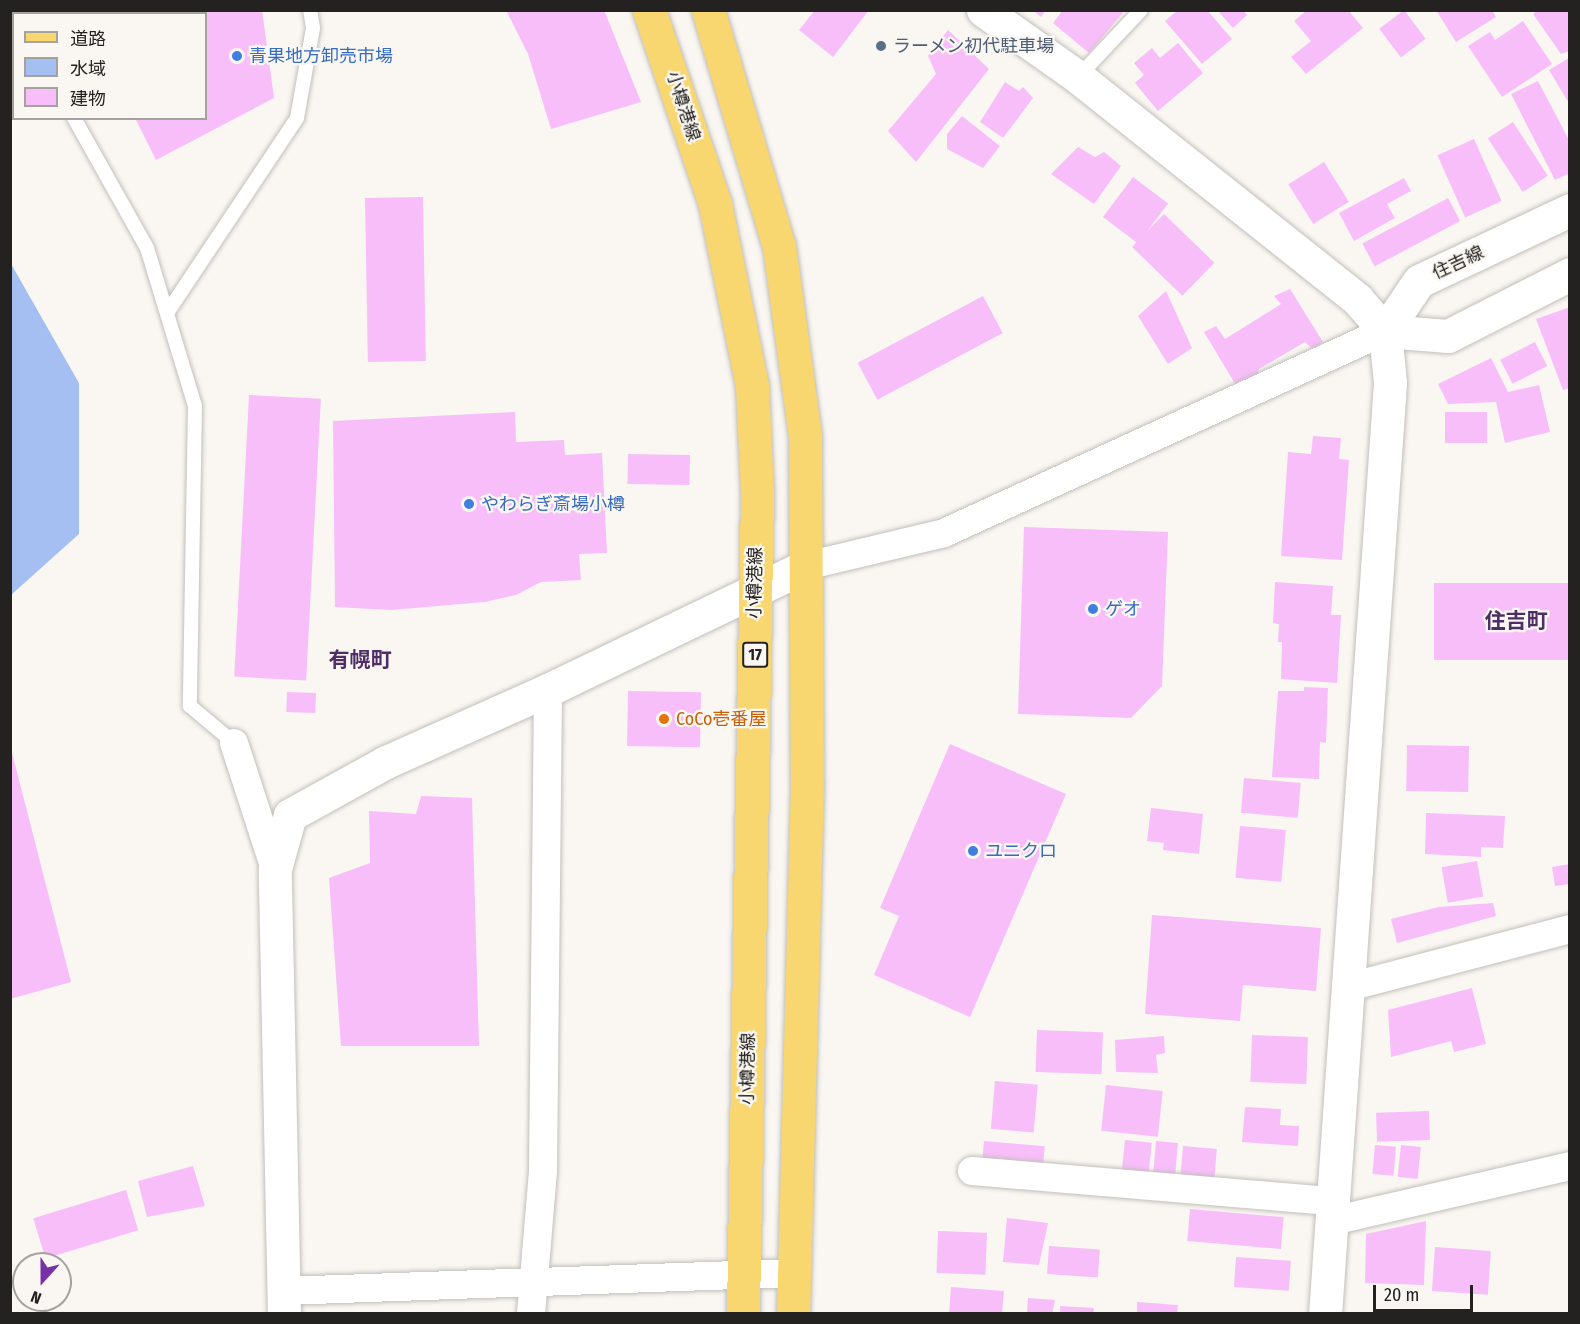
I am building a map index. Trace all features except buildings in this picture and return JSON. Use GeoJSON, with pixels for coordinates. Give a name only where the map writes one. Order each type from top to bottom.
{"type":"FeatureCollection","features":[{"type":"Feature","properties":{"kind":"main road","name":"小樽港線"},"geometry":{"type":"LineString","coordinates":[[649,10],[716,204],[752,386],[757,493],[743,1314]]}},
{"type":"Feature","properties":{"kind":"main road"},"geometry":{"type":"LineString","coordinates":[[708,10],[779,246],[805,437],[807,784],[793,1314]]}},
{"type":"Feature","properties":{"kind":"street"},"geometry":{"type":"LineString","coordinates":[[983,10],[1078,77],[1357,299],[1385,331],[1390,383],[1325,1314]]}},
{"type":"Feature","properties":{"kind":"street","name":"住吉線"},"geometry":{"type":"LineString","coordinates":[[1385,331],[1419,281],[1569,210]]}},
{"type":"Feature","properties":{"kind":"street"},"geometry":{"type":"LineString","coordinates":[[794,1273],[534,1281],[283,1302],[275,869],[290,815],[386,762],[548,690],[806,566],[944,533],[1385,331],[1448,336],[1569,274]]}},
{"type":"Feature","properties":{"kind":"street"},"geometry":{"type":"LineString","coordinates":[[531,1314],[543,1158],[548,690]]}},
{"type":"Feature","properties":{"kind":"street"},"geometry":{"type":"LineString","coordinates":[[234,742],[275,869]]}},
{"type":"Feature","properties":{"kind":"street"},"geometry":{"type":"LineString","coordinates":[[1349,987],[1569,929]]}},
{"type":"Feature","properties":{"kind":"street"},"geometry":{"type":"LineString","coordinates":[[972,1171],[1333,1210],[1569,1166]]}},
{"type":"Feature","properties":{"kind":"lane"},"geometry":{"type":"LineString","coordinates":[[167,313],[297,118],[313,28],[310,10]]}},
{"type":"Feature","properties":{"kind":"lane"},"geometry":{"type":"LineString","coordinates":[[1078,77],[1141,10]]}},
{"type":"Feature","properties":{"kind":"lane"},"geometry":{"type":"LineString","coordinates":[[75,120],[147,248],[195,406],[190,706],[234,742]]}},
{"type":"Feature","properties":{"kind":"water"},"geometry":{"type":"Polygon","coordinates":[[[10,262],[79,383],[79,534],[11,595],[10,262]]]}},
{"type":"Feature","properties":{"kind":"place","name":"ラーメン初代駐車場"},"geometry":{"type":"Point","coordinates":[881,46]}},
{"type":"Feature","properties":{"kind":"place","name":"青果地方卸売市場"},"geometry":{"type":"Point","coordinates":[237,56]}},
{"type":"Feature","properties":{"kind":"place","name":"やわらぎ斎場小樽"},"geometry":{"type":"Point","coordinates":[469,504]}},
{"type":"Feature","properties":{"kind":"place","name":"ゲオ"},"geometry":{"type":"Point","coordinates":[1093,609]}},
{"type":"Feature","properties":{"kind":"place","name":"CoCo壱番屋"},"geometry":{"type":"Point","coordinates":[664,719]}},
{"type":"Feature","properties":{"kind":"place","name":"ユニクロ"},"geometry":{"type":"Point","coordinates":[973,851]}},
{"type":"Feature","properties":{"kind":"district","name":"住吉町"},"geometry":{"type":"Point","coordinates":[1516,621]}},
{"type":"Feature","properties":{"kind":"district","name":"有幌町"},"geometry":{"type":"Point","coordinates":[360,660]}}]}
